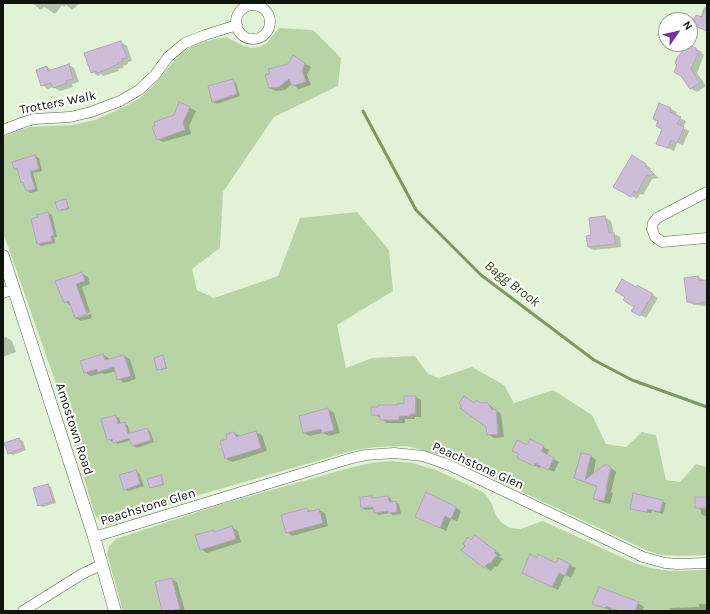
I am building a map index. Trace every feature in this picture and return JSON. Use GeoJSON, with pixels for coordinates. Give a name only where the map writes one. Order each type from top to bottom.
{"type":"FeatureCollection","features":[{"type":"Feature","properties":{"kind":"street","name":"Trotters Walk"},"geometry":{"type":"LineString","coordinates":[[3,130],[34,119],[70,116],[91,112],[120,101],[133,94],[144,85],[168,57],[185,43],[205,34],[237,25]]}},
{"type":"Feature","properties":{"kind":"street"},"geometry":{"type":"LineString","coordinates":[[707,192],[657,218],[653,223],[652,229],[654,238],[662,242],[707,238]]}},
{"type":"Feature","properties":{"kind":"street","name":"Amostown Road"},"geometry":{"type":"LineString","coordinates":[[3,256],[9,291],[94,537],[115,611]]}},
{"type":"Feature","properties":{"kind":"street","name":"Peachstone Glen"},"geometry":{"type":"LineString","coordinates":[[94,537],[352,458],[366,455],[394,453],[422,456],[450,465],[654,561],[690,565],[707,563]]}},
{"type":"Feature","properties":{"kind":"street"},"geometry":{"type":"LineString","coordinates":[[23,611],[82,574],[101,565]]}},
{"type":"Feature","properties":{"kind":"green space"},"geometry":{"type":"Polygon","coordinates":[[[279,28],[313,30],[341,58],[338,86],[274,117],[223,192],[220,248],[192,269],[197,290],[214,298],[278,276],[300,218],[357,212],[389,250],[393,291],[337,325],[346,368],[372,358],[415,356],[428,374],[439,378],[472,367],[504,385],[514,403],[553,390],[592,415],[606,444],[626,447],[642,432],[656,435],[666,480],[680,482],[696,464],[707,467],[707,555],[661,555],[648,551],[448,457],[407,446],[375,447],[355,450],[199,495],[110,525],[106,525],[100,521],[95,515],[55,381],[3,232],[3,137],[31,127],[72,125],[95,120],[140,98],[153,86],[180,54],[192,46],[206,41],[226,37],[244,46],[251,48],[259,47],[267,43],[279,28]]]}},
{"type":"Feature","properties":{"kind":"green space"},"geometry":{"type":"Polygon","coordinates":[[[391,461],[413,463],[436,470],[483,492],[492,504],[495,514],[501,522],[510,528],[520,529],[543,521],[634,563],[651,568],[671,571],[707,570],[707,611],[123,611],[107,554],[109,546],[116,539],[222,504],[349,468],[371,463],[391,461]]]}},
{"type":"Feature","properties":{"kind":"building"},"geometry":{"type":"Polygon","coordinates":[[[707,5],[707,31],[698,27],[698,16],[702,17],[707,5]]]}},
{"type":"Feature","properties":{"kind":"building"},"geometry":{"type":"Polygon","coordinates":[[[121,41],[127,58],[122,59],[123,61],[117,63],[118,64],[113,67],[97,73],[96,71],[91,73],[84,53],[121,41]]]}},
{"type":"Feature","properties":{"kind":"building"},"geometry":{"type":"Polygon","coordinates":[[[699,51],[691,69],[700,83],[690,89],[681,76],[674,72],[677,65],[675,63],[681,52],[699,51]]]}},
{"type":"Feature","properties":{"kind":"building"},"geometry":{"type":"Polygon","coordinates":[[[293,55],[305,63],[302,71],[306,82],[292,86],[289,79],[279,87],[269,88],[265,75],[270,74],[268,69],[288,64],[293,55]]]}},
{"type":"Feature","properties":{"kind":"building"},"geometry":{"type":"Polygon","coordinates":[[[69,64],[73,79],[53,88],[51,83],[41,86],[36,70],[47,66],[48,71],[69,64]]]}},
{"type":"Feature","properties":{"kind":"building"},"geometry":{"type":"Polygon","coordinates":[[[233,79],[237,94],[212,102],[208,86],[233,79]]]}},
{"type":"Feature","properties":{"kind":"building"},"geometry":{"type":"Polygon","coordinates":[[[179,102],[190,107],[183,122],[185,130],[157,140],[152,127],[155,126],[154,122],[174,115],[179,102]]]}},
{"type":"Feature","properties":{"kind":"building"},"geometry":{"type":"Polygon","coordinates":[[[659,103],[671,108],[670,112],[681,117],[677,124],[684,127],[677,143],[671,140],[668,148],[656,144],[662,129],[656,126],[658,121],[653,119],[659,103]]]}},
{"type":"Feature","properties":{"kind":"building"},"geometry":{"type":"Polygon","coordinates":[[[35,155],[39,169],[30,171],[35,189],[26,191],[23,182],[21,183],[17,168],[14,169],[12,162],[35,155]]]}},
{"type":"Feature","properties":{"kind":"building"},"geometry":{"type":"Polygon","coordinates":[[[632,155],[646,164],[645,166],[654,174],[646,176],[637,193],[634,191],[631,197],[613,187],[632,155]]]}},
{"type":"Feature","properties":{"kind":"building"},"geometry":{"type":"Polygon","coordinates":[[[66,199],[68,208],[58,211],[55,202],[66,199]]]}},
{"type":"Feature","properties":{"kind":"building"},"geometry":{"type":"Polygon","coordinates":[[[48,212],[54,235],[51,236],[52,241],[37,244],[31,219],[38,217],[37,215],[48,212]]]}},
{"type":"Feature","properties":{"kind":"building"},"geometry":{"type":"Polygon","coordinates":[[[605,216],[609,233],[614,233],[615,244],[588,247],[586,236],[591,235],[589,218],[605,216]]]}},
{"type":"Feature","properties":{"kind":"building"},"geometry":{"type":"Polygon","coordinates":[[[82,272],[85,281],[76,284],[87,314],[75,318],[69,301],[64,303],[55,281],[82,272]]]}},
{"type":"Feature","properties":{"kind":"building"},"geometry":{"type":"Polygon","coordinates":[[[698,276],[699,281],[707,280],[707,302],[693,304],[693,302],[687,302],[684,278],[698,276]]]}},
{"type":"Feature","properties":{"kind":"building"},"geometry":{"type":"Polygon","coordinates":[[[622,279],[653,294],[640,316],[631,311],[634,307],[623,300],[625,297],[615,291],[622,279]]]}},
{"type":"Feature","properties":{"kind":"building"},"geometry":{"type":"Polygon","coordinates":[[[103,354],[105,360],[124,355],[131,376],[117,380],[114,367],[98,372],[97,369],[84,373],[80,361],[103,354]]]}},
{"type":"Feature","properties":{"kind":"building"},"geometry":{"type":"Polygon","coordinates":[[[163,355],[166,368],[157,370],[154,358],[163,355]]]}},
{"type":"Feature","properties":{"kind":"building"},"geometry":{"type":"Polygon","coordinates":[[[404,396],[416,396],[415,414],[410,414],[410,416],[399,416],[399,420],[380,420],[380,415],[371,415],[371,407],[378,407],[378,405],[398,405],[398,403],[404,404],[404,396]]]}},
{"type":"Feature","properties":{"kind":"building"},"geometry":{"type":"Polygon","coordinates":[[[464,396],[474,403],[476,400],[481,403],[487,402],[492,410],[496,409],[498,434],[487,435],[486,427],[460,408],[461,405],[459,403],[464,396]]]}},
{"type":"Feature","properties":{"kind":"building"},"geometry":{"type":"Polygon","coordinates":[[[328,408],[334,430],[322,433],[321,429],[303,433],[299,416],[328,408]]]}},
{"type":"Feature","properties":{"kind":"building"},"geometry":{"type":"Polygon","coordinates":[[[116,415],[118,424],[125,422],[128,434],[147,428],[151,440],[132,446],[129,438],[113,443],[112,439],[107,440],[101,419],[116,415]]]}},
{"type":"Feature","properties":{"kind":"building"},"geometry":{"type":"Polygon","coordinates":[[[256,431],[261,448],[225,459],[220,441],[227,439],[226,434],[234,432],[236,437],[256,431]]]}},
{"type":"Feature","properties":{"kind":"building"},"geometry":{"type":"Polygon","coordinates":[[[19,438],[23,448],[8,454],[4,443],[19,438]]]}},
{"type":"Feature","properties":{"kind":"building"},"geometry":{"type":"Polygon","coordinates":[[[530,439],[544,446],[541,451],[554,458],[548,470],[535,463],[534,466],[517,458],[519,454],[512,451],[517,440],[527,445],[530,439]]]}},
{"type":"Feature","properties":{"kind":"building"},"geometry":{"type":"Polygon","coordinates":[[[581,453],[591,455],[585,480],[604,465],[608,465],[611,468],[604,501],[593,499],[597,486],[574,478],[581,453]]]}},
{"type":"Feature","properties":{"kind":"building"},"geometry":{"type":"Polygon","coordinates":[[[136,470],[140,484],[124,490],[119,475],[136,470]]]}},
{"type":"Feature","properties":{"kind":"building"},"geometry":{"type":"Polygon","coordinates":[[[161,475],[163,484],[150,488],[147,479],[161,475]]]}},
{"type":"Feature","properties":{"kind":"building"},"geometry":{"type":"Polygon","coordinates":[[[48,484],[53,501],[38,506],[33,488],[48,484]]]}},
{"type":"Feature","properties":{"kind":"building"},"geometry":{"type":"Polygon","coordinates":[[[426,492],[456,507],[451,519],[445,516],[440,528],[415,517],[426,492]]]}},
{"type":"Feature","properties":{"kind":"building"},"geometry":{"type":"Polygon","coordinates":[[[633,493],[663,500],[660,512],[648,509],[647,512],[630,509],[633,493]]]}},
{"type":"Feature","properties":{"kind":"building"},"geometry":{"type":"Polygon","coordinates":[[[372,496],[372,498],[388,496],[389,502],[396,501],[397,512],[389,513],[388,511],[374,513],[373,507],[361,508],[360,497],[372,496]]]}},
{"type":"Feature","properties":{"kind":"building"},"geometry":{"type":"Polygon","coordinates":[[[695,497],[707,497],[707,508],[695,508],[695,497]]]}},
{"type":"Feature","properties":{"kind":"building"},"geometry":{"type":"Polygon","coordinates":[[[307,508],[308,512],[319,509],[323,523],[286,533],[281,515],[307,508]]]}},
{"type":"Feature","properties":{"kind":"building"},"geometry":{"type":"Polygon","coordinates":[[[232,526],[236,539],[200,550],[195,535],[214,530],[214,532],[232,526]]]}},
{"type":"Feature","properties":{"kind":"building"},"geometry":{"type":"Polygon","coordinates":[[[475,535],[496,551],[494,553],[497,555],[490,564],[488,563],[484,568],[461,550],[465,546],[463,544],[468,537],[471,540],[475,535]]]}},
{"type":"Feature","properties":{"kind":"building"},"geometry":{"type":"Polygon","coordinates":[[[530,554],[537,558],[538,554],[556,563],[558,558],[570,564],[565,576],[559,573],[552,587],[522,573],[530,554]]]}},
{"type":"Feature","properties":{"kind":"building"},"geometry":{"type":"Polygon","coordinates":[[[172,578],[180,609],[162,611],[155,582],[172,578]]]}},
{"type":"Feature","properties":{"kind":"building"},"geometry":{"type":"Polygon","coordinates":[[[599,587],[639,602],[635,611],[619,611],[606,606],[605,608],[592,604],[599,587]]]}},
{"type":"Feature","properties":{"kind":"waterway","name":"Bagg Brook"},"geometry":{"type":"LineString","coordinates":[[363,111],[416,210],[481,275],[594,360],[632,380],[707,407]]}}]}
